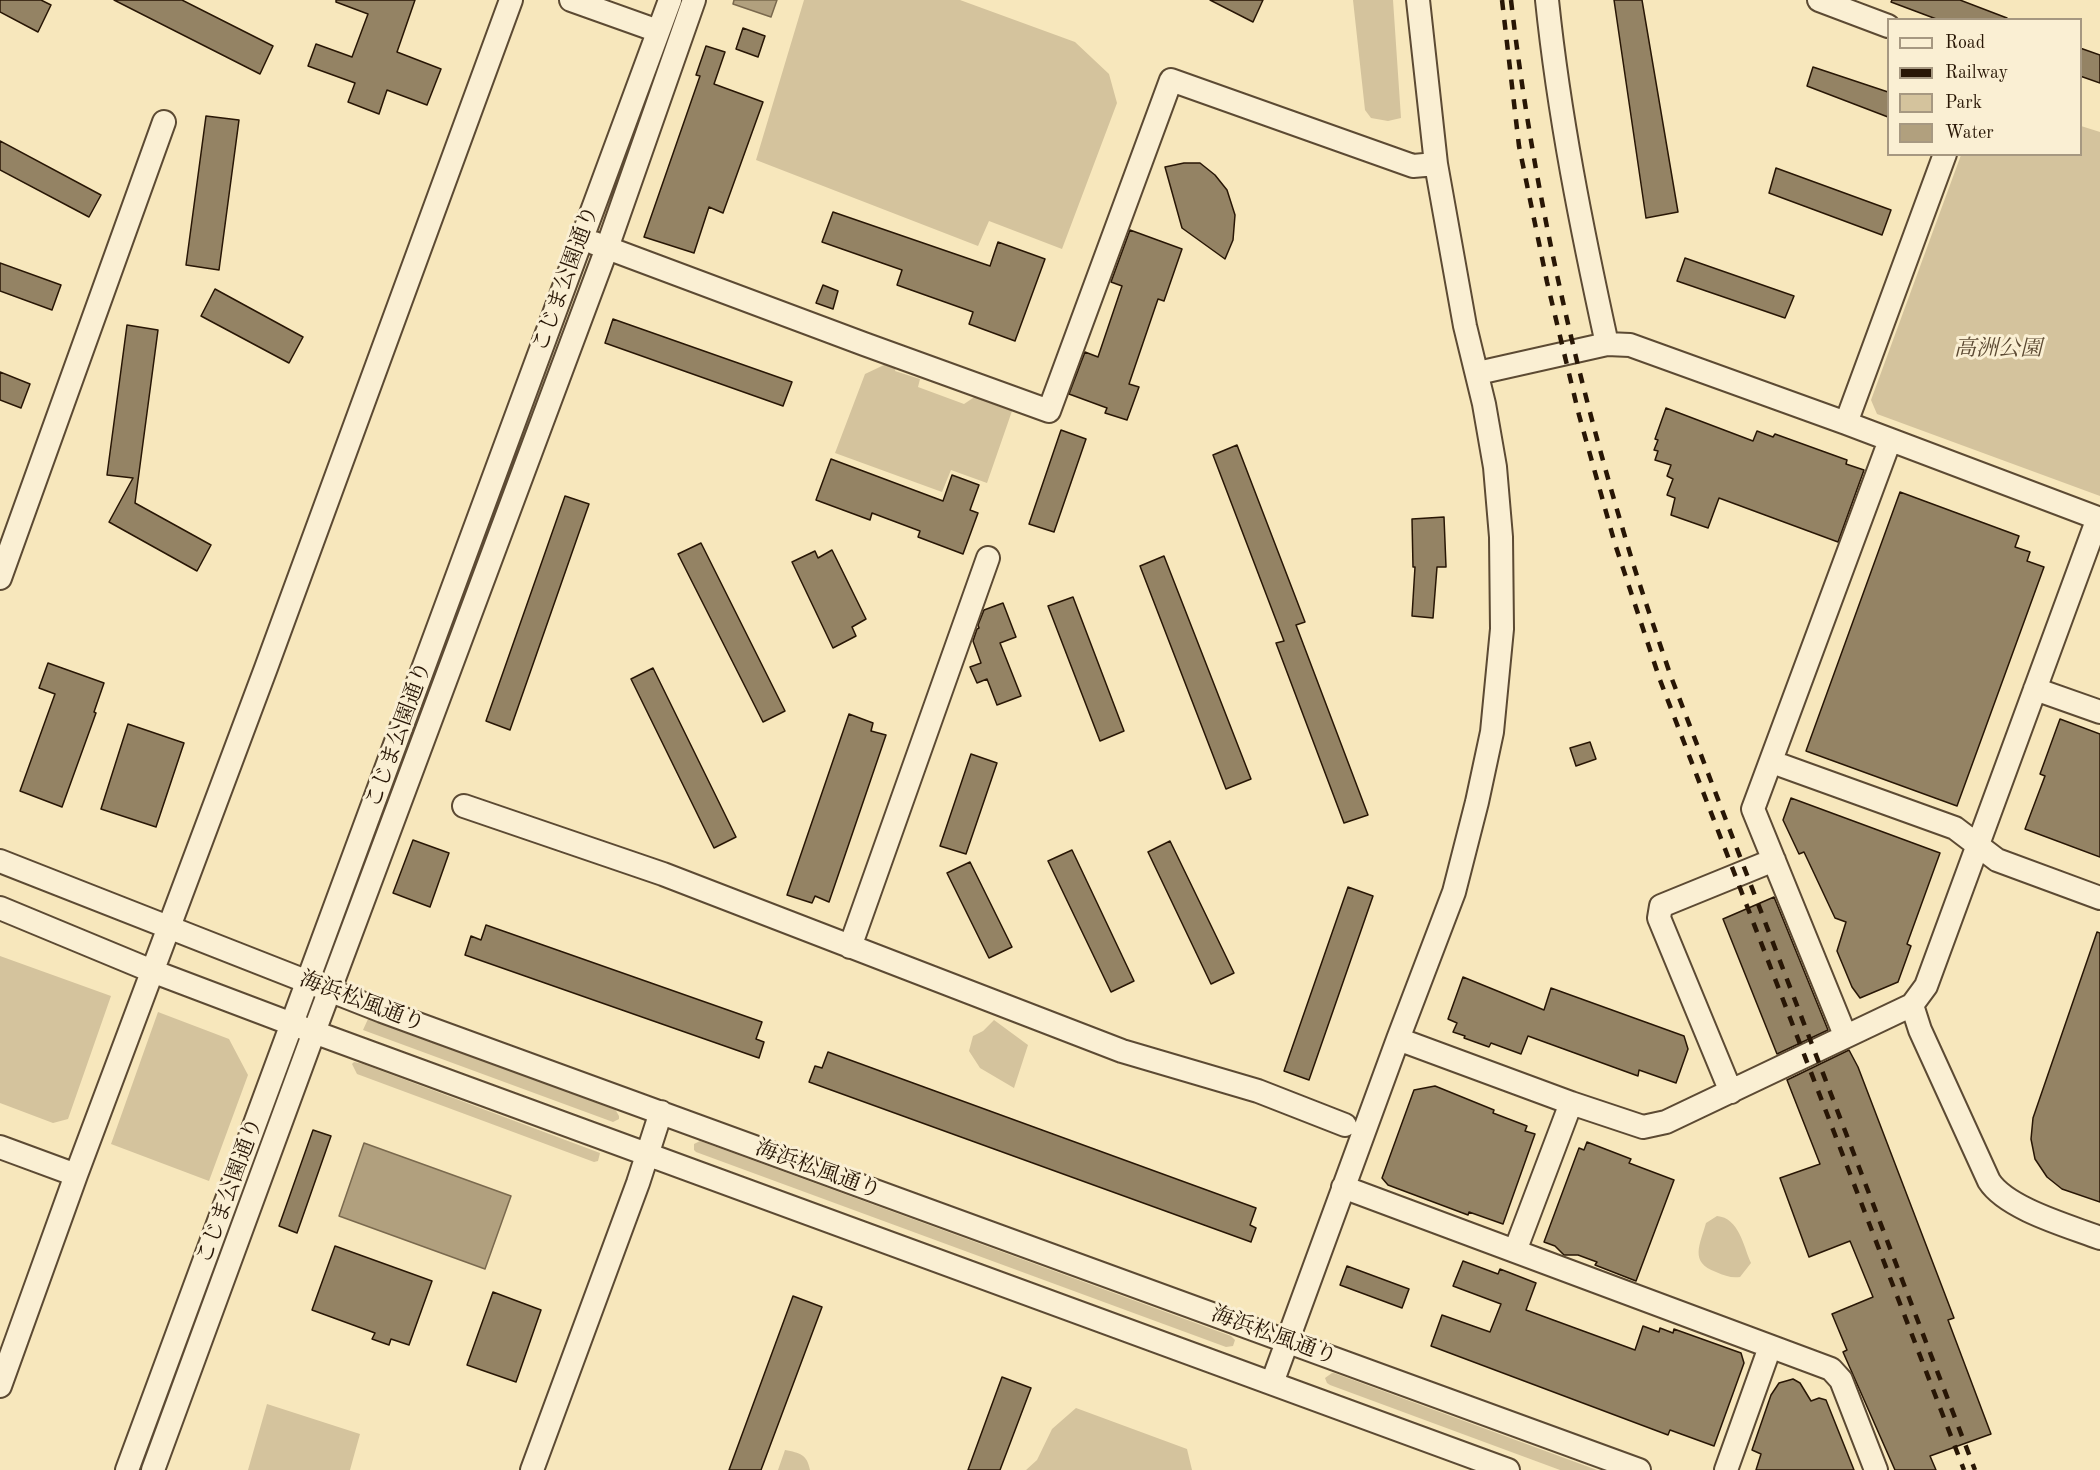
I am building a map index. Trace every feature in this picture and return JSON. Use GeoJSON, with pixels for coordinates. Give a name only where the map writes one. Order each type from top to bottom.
{"type":"FeatureCollection","features":[{"type":"Feature","properties":{"kind":"street"},"geometry":{"type":"LineString","coordinates":[[0,1386],[511,0]]}},
{"type":"Feature","properties":{"kind":"street"},"geometry":{"type":"LineString","coordinates":[[571,0],[658,32]]}},
{"type":"Feature","properties":{"kind":"street","name":"こじま公園通り"},"geometry":{"type":"LineString","coordinates":[[127,1470],[670,0]]}},
{"type":"Feature","properties":{"kind":"street","name":"こじま公園通り"},"geometry":{"type":"LineString","coordinates":[[153,1470],[329,990],[607,248],[694,0]]}},
{"type":"Feature","properties":{"kind":"street"},"geometry":{"type":"LineString","coordinates":[[1272,1383],[1454,892],[1492,732],[1502,629],[1501,537],[1495,467],[1478,373],[1465,326],[1436,164],[1419,0]]}},
{"type":"Feature","properties":{"kind":"street"},"geometry":{"type":"LineString","coordinates":[[1547,0],[1555,76],[1573,186],[1607,344]]}},
{"type":"Feature","properties":{"kind":"street"},"geometry":{"type":"LineString","coordinates":[[1819,0],[1887,26]]}},
{"type":"Feature","properties":{"kind":"street"},"geometry":{"type":"LineString","coordinates":[[581,238],[1049,411],[1171,80],[1413,166],[1436,164]]}},
{"type":"Feature","properties":{"kind":"street"},"geometry":{"type":"LineString","coordinates":[[0,578],[164,122]]}},
{"type":"Feature","properties":{"kind":"street"},"geometry":{"type":"LineString","coordinates":[[1846,423],[1945,156]]}},
{"type":"Feature","properties":{"kind":"street"},"geometry":{"type":"LineString","coordinates":[[1398,1039],[1643,1127],[1666,1122],[1912,1005],[1926,986],[2099,518],[1630,345],[1607,344],[1478,373]]}},
{"type":"Feature","properties":{"kind":"street"},"geometry":{"type":"LineString","coordinates":[[1845,1035],[1753,809],[1890,440]]}},
{"type":"Feature","properties":{"kind":"street"},"geometry":{"type":"LineString","coordinates":[[850,947],[988,558]]}},
{"type":"Feature","properties":{"kind":"street"},"geometry":{"type":"LineString","coordinates":[[2035,689],[2100,712]]}},
{"type":"Feature","properties":{"kind":"street"},"geometry":{"type":"LineString","coordinates":[[1772,762],[1955,828],[1997,860],[2100,898]]}},
{"type":"Feature","properties":{"kind":"street"},"geometry":{"type":"LineString","coordinates":[[464,806],[663,874],[1122,1051],[1258,1091],[1345,1125]]}},
{"type":"Feature","properties":{"kind":"street"},"geometry":{"type":"LineString","coordinates":[[1731,1092],[1659,918],[1661,906],[1774,860]]}},
{"type":"Feature","properties":{"kind":"street","name":"海浜松風通り"},"geometry":{"type":"LineString","coordinates":[[0,861],[329,990],[1639,1470]]}},
{"type":"Feature","properties":{"kind":"street","name":"海浜松風通り"},"geometry":{"type":"LineString","coordinates":[[0,908],[152,971],[292,1024],[1508,1470]]}},
{"type":"Feature","properties":{"kind":"street"},"geometry":{"type":"LineString","coordinates":[[1912,1005],[1920,1030],[1996,1192],[2033,1213],[2100,1238]]}},
{"type":"Feature","properties":{"kind":"street"},"geometry":{"type":"LineString","coordinates":[[1515,1251],[1571,1103]]}},
{"type":"Feature","properties":{"kind":"street"},"geometry":{"type":"LineString","coordinates":[[532,1470],[661,1112]]}},
{"type":"Feature","properties":{"kind":"street"},"geometry":{"type":"LineString","coordinates":[[0,1147],[76,1175]]}},
{"type":"Feature","properties":{"kind":"street"},"geometry":{"type":"LineString","coordinates":[[1343,1187],[1831,1369],[1841,1380],[1876,1470]]}},
{"type":"Feature","properties":{"kind":"street"},"geometry":{"type":"LineString","coordinates":[[1726,1470],[1770,1347]]}},
{"type":"Feature","properties":{"kind":"green space"},"geometry":{"type":"Polygon","coordinates":[[[804,0],[960,0],[1075,42],[1109,74],[1117,103],[1062,249],[989,221],[978,246],[756,160],[804,0]]]}},
{"type":"Feature","properties":{"kind":"green space"},"geometry":{"type":"Polygon","coordinates":[[[1353,0],[1393,0],[1401,118],[1388,121],[1371,118],[1365,110],[1353,0]]]}},
{"type":"Feature","properties":{"kind":"green space","name":"高洲公園"},"geometry":{"type":"Polygon","coordinates":[[[2082,126],[2100,132],[2100,496],[1877,414],[1871,400],[1961,156],[2082,156],[2082,126]]]}},
{"type":"Feature","properties":{"kind":"green space"},"geometry":{"type":"Polygon","coordinates":[[[884,365],[896,367],[895,371],[920,379],[918,387],[964,404],[976,396],[1012,411],[987,483],[951,470],[942,492],[835,453],[865,374],[884,365]]]}},
{"type":"Feature","properties":{"kind":"green space"},"geometry":{"type":"Polygon","coordinates":[[[0,956],[111,996],[68,1119],[53,1123],[0,1103],[0,956]]]}},
{"type":"Feature","properties":{"kind":"green space"},"geometry":{"type":"Polygon","coordinates":[[[158,1012],[229,1039],[248,1075],[209,1181],[111,1144],[158,1012]]]}},
{"type":"Feature","properties":{"kind":"green space"},"geometry":{"type":"Polygon","coordinates":[[[368,1019],[615,1109],[619,1119],[613,1122],[363,1030],[368,1019]]]}},
{"type":"Feature","properties":{"kind":"green space"},"geometry":{"type":"Polygon","coordinates":[[[994,1020],[1028,1045],[1014,1088],[980,1068],[969,1051],[973,1036],[983,1031],[994,1020]]]}},
{"type":"Feature","properties":{"kind":"green space"},"geometry":{"type":"Polygon","coordinates":[[[354,1062],[600,1153],[598,1161],[594,1162],[357,1074],[352,1064],[354,1062]]]}},
{"type":"Feature","properties":{"kind":"green space"},"geometry":{"type":"Polygon","coordinates":[[[700,1141],[1231,1336],[1235,1340],[1233,1346],[1226,1347],[696,1152],[694,1144],[700,1141]]]}},
{"type":"Feature","properties":{"kind":"green space"},"geometry":{"type":"Polygon","coordinates":[[[1717,1216],[1730,1222],[1743,1241],[1751,1263],[1740,1277],[1716,1272],[1708,1268],[1699,1258],[1699,1246],[1706,1223],[1717,1216]]]}},
{"type":"Feature","properties":{"kind":"green space"},"geometry":{"type":"Polygon","coordinates":[[[1332,1373],[1597,1470],[1560,1470],[1330,1385],[1325,1378],[1332,1373]]]}},
{"type":"Feature","properties":{"kind":"green space"},"geometry":{"type":"Polygon","coordinates":[[[267,1404],[360,1434],[350,1470],[248,1470],[267,1404]]]}},
{"type":"Feature","properties":{"kind":"green space"},"geometry":{"type":"Polygon","coordinates":[[[1076,1408],[1187,1449],[1192,1470],[1026,1470],[1037,1460],[1052,1429],[1076,1408]]]}},
{"type":"Feature","properties":{"kind":"green space"},"geometry":{"type":"Polygon","coordinates":[[[785,1450],[805,1457],[810,1470],[778,1470],[785,1450]]]}},
{"type":"Feature","properties":{"kind":"water"},"geometry":{"type":"Polygon","coordinates":[[[734,0],[777,0],[771,17],[733,4],[734,0]]]}},
{"type":"Feature","properties":{"kind":"water"},"geometry":{"type":"Polygon","coordinates":[[[364,1143],[511,1196],[485,1269],[339,1216],[364,1143]]]}},
{"type":"Feature","properties":{"kind":"building"},"geometry":{"type":"Polygon","coordinates":[[[0,0],[41,0],[51,5],[38,32],[0,12],[0,0]]]}},
{"type":"Feature","properties":{"kind":"building"},"geometry":{"type":"Polygon","coordinates":[[[114,0],[182,0],[273,46],[260,74],[114,0]]]}},
{"type":"Feature","properties":{"kind":"building"},"geometry":{"type":"Polygon","coordinates":[[[336,0],[415,0],[397,52],[441,69],[427,105],[387,90],[379,114],[348,102],[355,83],[308,66],[316,44],[352,57],[368,14],[336,2],[336,0]]]}},
{"type":"Feature","properties":{"kind":"building"},"geometry":{"type":"Polygon","coordinates":[[[1210,0],[1263,0],[1253,22],[1210,0]]]}},
{"type":"Feature","properties":{"kind":"building"},"geometry":{"type":"Polygon","coordinates":[[[1614,0],[1642,0],[1678,212],[1646,218],[1614,0]]]}},
{"type":"Feature","properties":{"kind":"building"},"geometry":{"type":"Polygon","coordinates":[[[1892,0],[1960,0],[2007,18],[1934,18],[1891,2],[1892,0]]]}},
{"type":"Feature","properties":{"kind":"building"},"geometry":{"type":"Polygon","coordinates":[[[743,28],[765,36],[758,57],[736,49],[743,28]]]}},
{"type":"Feature","properties":{"kind":"building"},"geometry":{"type":"Polygon","coordinates":[[[706,46],[725,52],[714,84],[763,102],[723,213],[709,207],[694,253],[644,237],[700,76],[696,75],[706,46]]]}},
{"type":"Feature","properties":{"kind":"building"},"geometry":{"type":"Polygon","coordinates":[[[2082,49],[2100,55],[2100,83],[2082,77],[2082,49]]]}},
{"type":"Feature","properties":{"kind":"building"},"geometry":{"type":"Polygon","coordinates":[[[1813,67],[1887,92],[1887,117],[1807,86],[1813,67]]]}},
{"type":"Feature","properties":{"kind":"building"},"geometry":{"type":"Polygon","coordinates":[[[206,116],[239,120],[219,270],[186,265],[206,116]]]}},
{"type":"Feature","properties":{"kind":"building"},"geometry":{"type":"Polygon","coordinates":[[[0,141],[101,195],[89,217],[0,170],[0,141]]]}},
{"type":"Feature","properties":{"kind":"building"},"geometry":{"type":"Polygon","coordinates":[[[1184,163],[1200,163],[1215,175],[1227,190],[1235,215],[1233,240],[1225,259],[1182,228],[1165,167],[1184,163]]]}},
{"type":"Feature","properties":{"kind":"building"},"geometry":{"type":"Polygon","coordinates":[[[1776,168],[1891,210],[1882,235],[1769,193],[1776,168]]]}},
{"type":"Feature","properties":{"kind":"building"},"geometry":{"type":"Polygon","coordinates":[[[833,212],[990,266],[998,242],[1045,259],[1015,341],[969,324],[973,312],[897,285],[902,270],[822,242],[833,212]]]}},
{"type":"Feature","properties":{"kind":"building"},"geometry":{"type":"Polygon","coordinates":[[[1130,230],[1182,249],[1164,301],[1158,299],[1129,384],[1139,387],[1127,420],[1105,413],[1107,408],[1069,394],[1085,352],[1098,357],[1122,286],[1111,282],[1130,230]]]}},
{"type":"Feature","properties":{"kind":"building"},"geometry":{"type":"Polygon","coordinates":[[[1685,258],[1794,296],[1785,318],[1677,281],[1685,258]]]}},
{"type":"Feature","properties":{"kind":"building"},"geometry":{"type":"Polygon","coordinates":[[[0,263],[61,285],[52,310],[0,291],[0,263]]]}},
{"type":"Feature","properties":{"kind":"building"},"geometry":{"type":"Polygon","coordinates":[[[823,285],[838,291],[833,309],[816,303],[823,285]]]}},
{"type":"Feature","properties":{"kind":"building"},"geometry":{"type":"Polygon","coordinates":[[[215,289],[303,337],[289,363],[201,316],[215,289]]]}},
{"type":"Feature","properties":{"kind":"building"},"geometry":{"type":"Polygon","coordinates":[[[613,319],[792,382],[783,406],[605,343],[613,319]]]}},
{"type":"Feature","properties":{"kind":"building"},"geometry":{"type":"Polygon","coordinates":[[[127,325],[158,330],[135,503],[211,545],[197,571],[109,522],[133,478],[107,475],[127,325]]]}},
{"type":"Feature","properties":{"kind":"building"},"geometry":{"type":"Polygon","coordinates":[[[0,372],[30,384],[21,408],[0,400],[0,372]]]}},
{"type":"Feature","properties":{"kind":"building"},"geometry":{"type":"Polygon","coordinates":[[[1666,408],[1753,441],[1757,431],[1773,437],[1775,434],[1847,460],[1846,464],[1864,470],[1838,542],[1719,498],[1708,528],[1671,515],[1675,498],[1667,495],[1673,479],[1667,476],[1671,465],[1655,460],[1658,451],[1654,450],[1658,440],[1655,439],[1666,408]]]}},
{"type":"Feature","properties":{"kind":"building"},"geometry":{"type":"Polygon","coordinates":[[[1061,430],[1086,439],[1054,532],[1029,524],[1061,430]]]}},
{"type":"Feature","properties":{"kind":"building"},"geometry":{"type":"Polygon","coordinates":[[[1237,445],[1305,622],[1296,625],[1368,815],[1344,823],[1276,643],[1284,641],[1213,455],[1237,445]]]}},
{"type":"Feature","properties":{"kind":"building"},"geometry":{"type":"Polygon","coordinates":[[[831,459],[943,501],[952,475],[979,485],[970,510],[978,513],[963,554],[918,537],[920,531],[872,513],[870,520],[816,500],[831,459]]]}},
{"type":"Feature","properties":{"kind":"building"},"geometry":{"type":"Polygon","coordinates":[[[1900,492],[2019,536],[2015,547],[2030,552],[2027,561],[2044,567],[1957,806],[1806,751],[1900,492]]]}},
{"type":"Feature","properties":{"kind":"building"},"geometry":{"type":"Polygon","coordinates":[[[565,496],[589,504],[510,730],[486,721],[565,496]]]}},
{"type":"Feature","properties":{"kind":"building"},"geometry":{"type":"Polygon","coordinates":[[[1444,517],[1446,567],[1437,567],[1433,618],[1412,616],[1415,567],[1413,567],[1412,519],[1444,517]]]}},
{"type":"Feature","properties":{"kind":"building"},"geometry":{"type":"Polygon","coordinates":[[[701,543],[785,711],[763,722],[678,554],[701,543]]]}},
{"type":"Feature","properties":{"kind":"building"},"geometry":{"type":"Polygon","coordinates":[[[832,550],[866,619],[852,627],[856,636],[833,648],[792,562],[815,551],[818,558],[832,550]]]}},
{"type":"Feature","properties":{"kind":"building"},"geometry":{"type":"Polygon","coordinates":[[[1164,556],[1251,779],[1226,789],[1140,566],[1164,556]]]}},
{"type":"Feature","properties":{"kind":"building"},"geometry":{"type":"Polygon","coordinates":[[[1073,597],[1124,731],[1100,741],[1048,606],[1073,597]]]}},
{"type":"Feature","properties":{"kind":"building"},"geometry":{"type":"Polygon","coordinates":[[[1003,603],[1016,637],[1000,643],[1021,696],[997,705],[987,679],[977,683],[970,667],[981,663],[973,641],[984,610],[1003,603]]]}},
{"type":"Feature","properties":{"kind":"building"},"geometry":{"type":"Polygon","coordinates":[[[48,663],[104,683],[94,712],[96,713],[62,807],[20,791],[55,694],[39,688],[48,663]]]}},
{"type":"Feature","properties":{"kind":"building"},"geometry":{"type":"Polygon","coordinates":[[[653,668],[736,837],[714,848],[631,679],[653,668]]]}},
{"type":"Feature","properties":{"kind":"building"},"geometry":{"type":"Polygon","coordinates":[[[849,714],[873,723],[871,731],[886,735],[829,902],[815,896],[812,903],[787,895],[849,714]]]}},
{"type":"Feature","properties":{"kind":"building"},"geometry":{"type":"Polygon","coordinates":[[[2060,719],[2100,734],[2100,857],[2025,829],[2045,776],[2040,774],[2060,719]]]}},
{"type":"Feature","properties":{"kind":"building"},"geometry":{"type":"Polygon","coordinates":[[[128,724],[184,743],[156,827],[101,809],[128,724]]]}},
{"type":"Feature","properties":{"kind":"building"},"geometry":{"type":"Polygon","coordinates":[[[1590,742],[1596,759],[1576,766],[1570,748],[1590,742]]]}},
{"type":"Feature","properties":{"kind":"building"},"geometry":{"type":"Polygon","coordinates":[[[971,754],[997,763],[966,854],[940,846],[971,754]]]}},
{"type":"Feature","properties":{"kind":"building"},"geometry":{"type":"Polygon","coordinates":[[[1791,798],[1940,853],[1907,944],[1911,946],[1898,982],[1860,998],[1852,987],[1837,951],[1846,922],[1835,918],[1804,852],[1799,854],[1783,820],[1791,798]]]}},
{"type":"Feature","properties":{"kind":"building"},"geometry":{"type":"Polygon","coordinates":[[[413,840],[449,853],[430,907],[393,893],[413,840]]]}},
{"type":"Feature","properties":{"kind":"building"},"geometry":{"type":"Polygon","coordinates":[[[1170,841],[1234,973],[1211,984],[1148,852],[1170,841]]]}},
{"type":"Feature","properties":{"kind":"building"},"geometry":{"type":"Polygon","coordinates":[[[1072,850],[1134,981],[1111,992],[1048,861],[1072,850]]]}},
{"type":"Feature","properties":{"kind":"building"},"geometry":{"type":"Polygon","coordinates":[[[970,862],[1012,947],[989,958],[947,873],[970,862]]]}},
{"type":"Feature","properties":{"kind":"building"},"geometry":{"type":"Polygon","coordinates":[[[1348,887],[1373,896],[1309,1080],[1284,1071],[1348,887]]]}},
{"type":"Feature","properties":{"kind":"building"},"geometry":{"type":"Polygon","coordinates":[[[1774,897],[1828,1030],[1777,1054],[1723,919],[1774,897]]]}},
{"type":"Feature","properties":{"kind":"building"},"geometry":{"type":"Polygon","coordinates":[[[486,925],[762,1022],[756,1039],[764,1042],[759,1058],[465,955],[471,936],[481,940],[486,925]]]}},
{"type":"Feature","properties":{"kind":"building"},"geometry":{"type":"Polygon","coordinates":[[[2097,932],[2100,933],[2100,1202],[2062,1189],[2047,1177],[2035,1159],[2031,1139],[2033,1118],[2097,932]]]}},
{"type":"Feature","properties":{"kind":"building"},"geometry":{"type":"Polygon","coordinates":[[[1463,977],[1544,1010],[1551,988],[1684,1036],[1688,1049],[1676,1083],[1639,1070],[1638,1076],[1528,1036],[1521,1054],[1491,1043],[1489,1047],[1464,1038],[1465,1036],[1453,1032],[1457,1023],[1448,1019],[1463,977]]]}},
{"type":"Feature","properties":{"kind":"building"},"geometry":{"type":"Polygon","coordinates":[[[1849,1050],[1858,1067],[1954,1318],[1948,1320],[1991,1434],[1930,1456],[1936,1470],[1895,1470],[1843,1352],[1847,1350],[1832,1314],[1873,1297],[1850,1241],[1809,1257],[1780,1178],[1820,1164],[1787,1080],[1849,1050]]]}},
{"type":"Feature","properties":{"kind":"building"},"geometry":{"type":"Polygon","coordinates":[[[828,1052],[1256,1208],[1250,1225],[1256,1228],[1251,1242],[809,1082],[815,1066],[822,1068],[828,1052]]]}},
{"type":"Feature","properties":{"kind":"building"},"geometry":{"type":"Polygon","coordinates":[[[1435,1086],[1494,1110],[1493,1113],[1527,1126],[1525,1131],[1535,1134],[1503,1224],[1469,1212],[1468,1215],[1388,1185],[1382,1178],[1414,1090],[1435,1086]]]}},
{"type":"Feature","properties":{"kind":"building"},"geometry":{"type":"Polygon","coordinates":[[[313,1130],[331,1136],[297,1233],[279,1226],[313,1130]]]}},
{"type":"Feature","properties":{"kind":"building"},"geometry":{"type":"Polygon","coordinates":[[[1587,1142],[1631,1159],[1629,1163],[1674,1180],[1636,1281],[1595,1265],[1597,1262],[1578,1255],[1564,1255],[1555,1246],[1544,1242],[1579,1148],[1584,1150],[1587,1142]]]}},
{"type":"Feature","properties":{"kind":"building"},"geometry":{"type":"Polygon","coordinates":[[[335,1246],[432,1281],[409,1345],[391,1339],[389,1345],[372,1339],[375,1333],[312,1310],[335,1246]]]}},
{"type":"Feature","properties":{"kind":"building"},"geometry":{"type":"Polygon","coordinates":[[[1463,1261],[1498,1274],[1500,1269],[1536,1283],[1526,1310],[1635,1350],[1643,1326],[1659,1332],[1660,1328],[1673,1333],[1674,1329],[1741,1353],[1744,1363],[1714,1446],[1670,1430],[1668,1435],[1431,1346],[1442,1315],[1490,1332],[1501,1304],[1453,1286],[1463,1261]]]}},
{"type":"Feature","properties":{"kind":"building"},"geometry":{"type":"Polygon","coordinates":[[[1347,1266],[1409,1289],[1402,1308],[1340,1285],[1347,1266]]]}},
{"type":"Feature","properties":{"kind":"building"},"geometry":{"type":"Polygon","coordinates":[[[493,1292],[541,1310],[516,1382],[467,1365],[493,1292]]]}},
{"type":"Feature","properties":{"kind":"building"},"geometry":{"type":"Polygon","coordinates":[[[793,1296],[822,1307],[761,1470],[729,1470],[793,1296]]]}},
{"type":"Feature","properties":{"kind":"building"},"geometry":{"type":"Polygon","coordinates":[[[1002,1377],[1031,1388],[1000,1470],[968,1470],[1002,1377]]]}},
{"type":"Feature","properties":{"kind":"building"},"geometry":{"type":"Polygon","coordinates":[[[1793,1379],[1800,1383],[1811,1401],[1819,1398],[1826,1400],[1854,1470],[1756,1470],[1761,1454],[1752,1450],[1771,1395],[1779,1383],[1793,1379]]]}},
{"type":"Feature","properties":{"kind":"railway"},"geometry":{"type":"LineString","coordinates":[[1502,0],[1519,146],[1547,282],[1579,415],[1615,544],[1660,680],[1964,1470]]}},
{"type":"Feature","properties":{"kind":"railway"},"geometry":{"type":"LineString","coordinates":[[1511,0],[1530,137],[1556,273],[1589,407],[1636,574],[1670,674],[1975,1470]]}}]}
